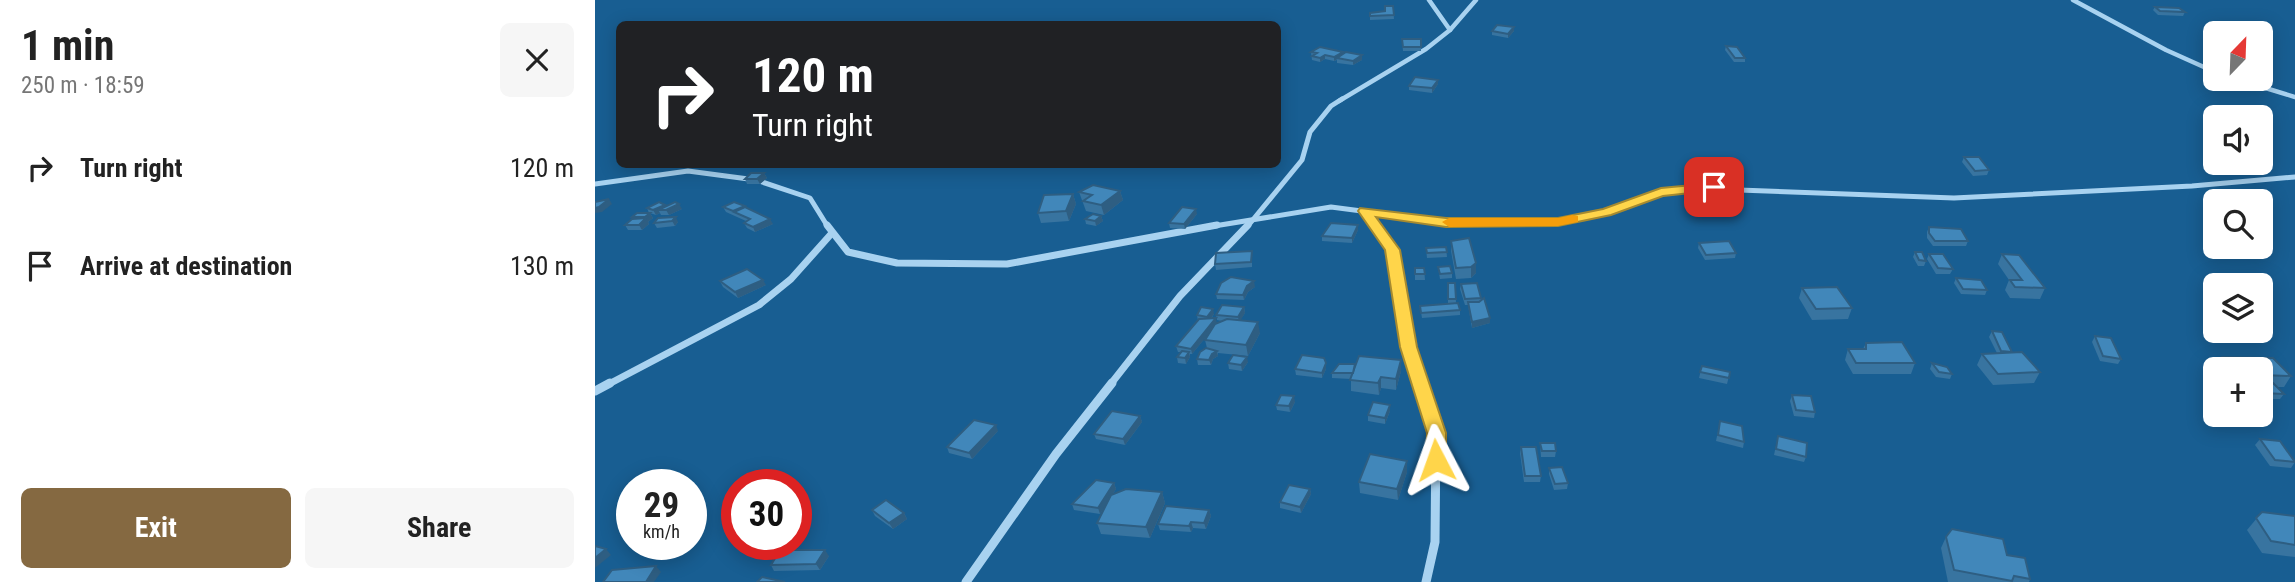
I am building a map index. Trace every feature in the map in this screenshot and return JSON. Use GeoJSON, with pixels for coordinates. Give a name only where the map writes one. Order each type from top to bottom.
{"type":"FeatureCollection","features":[{"type":"Feature","properties":{"kind":"street"},"geometry":{"type":"LineString","coordinates":[[1429,0],[1450,30]]}},
{"type":"Feature","properties":{"kind":"street"},"geometry":{"type":"LineString","coordinates":[[966,582],[1056,454],[1180,296],[1255,218],[1302,160],[1310,132],[1331,106],[1399,67],[1450,30],[1476,0]]}},
{"type":"Feature","properties":{"kind":"street"},"geometry":{"type":"LineString","coordinates":[[2073,0],[2203,67]]}},
{"type":"Feature","properties":{"kind":"street"},"geometry":{"type":"LineString","coordinates":[[2273,90],[2295,97]]}},
{"type":"Feature","properties":{"kind":"street"},"geometry":{"type":"LineString","coordinates":[[595,184],[688,171],[756,180],[810,198],[832,233],[848,252],[897,263],[1007,264],[1255,218],[1331,207],[1446,222],[1558,222],[1606,212],[1661,192],[1684,188],[1954,198],[2192,186],[2295,177]]}},
{"type":"Feature","properties":{"kind":"street"},"geometry":{"type":"LineString","coordinates":[[1365,211],[1392,250],[1409,347],[1436,433],[1436,542],[1426,582]]}},
{"type":"Feature","properties":{"kind":"street"},"geometry":{"type":"LineString","coordinates":[[595,391],[759,305],[791,279],[832,233]]}},
{"type":"Feature","properties":{"kind":"building"},"geometry":{"type":"Polygon","coordinates":[[[1385,6],[1393,6],[1394,15],[1370,16],[1370,13],[1385,11],[1385,6]]]}},
{"type":"Feature","properties":{"kind":"building"},"geometry":{"type":"Polygon","coordinates":[[[2155,7],[2179,8],[2185,12],[2160,11],[2155,7]]]}},
{"type":"Feature","properties":{"kind":"building"},"geometry":{"type":"Polygon","coordinates":[[[1497,25],[1514,27],[1508,34],[1492,31],[1497,25]]]}},
{"type":"Feature","properties":{"kind":"building"},"geometry":{"type":"Polygon","coordinates":[[[1402,39],[1421,39],[1421,47],[1403,47],[1402,39]]]}},
{"type":"Feature","properties":{"kind":"building"},"geometry":{"type":"Polygon","coordinates":[[[1726,46],[1737,47],[1745,58],[1735,58],[1726,46]]]}},
{"type":"Feature","properties":{"kind":"building"},"geometry":{"type":"Polygon","coordinates":[[[1320,47],[1343,52],[1334,57],[1312,56],[1317,53],[1311,52],[1320,47]]]}},
{"type":"Feature","properties":{"kind":"building"},"geometry":{"type":"Polygon","coordinates":[[[1346,52],[1362,55],[1353,61],[1337,58],[1346,52]]]}},
{"type":"Feature","properties":{"kind":"building"},"geometry":{"type":"Polygon","coordinates":[[[1415,77],[1438,80],[1432,88],[1409,86],[1415,77]]]}},
{"type":"Feature","properties":{"kind":"building"},"geometry":{"type":"Polygon","coordinates":[[[1964,157],[1979,157],[1989,170],[1975,171],[1964,157]]]}},
{"type":"Feature","properties":{"kind":"building"},"geometry":{"type":"Polygon","coordinates":[[[751,173],[764,173],[757,179],[745,179],[751,173]]]}},
{"type":"Feature","properties":{"kind":"building"},"geometry":{"type":"Polygon","coordinates":[[[1093,185],[1120,191],[1101,205],[1083,201],[1092,195],[1079,192],[1093,185]]]}},
{"type":"Feature","properties":{"kind":"building"},"geometry":{"type":"Polygon","coordinates":[[[1073,194],[1066,211],[1038,213],[1044,195],[1073,194]]]}},
{"type":"Feature","properties":{"kind":"building"},"geometry":{"type":"Polygon","coordinates":[[[609,199],[599,207],[595,208],[595,202],[609,199]]]}},
{"type":"Feature","properties":{"kind":"building"},"geometry":{"type":"Polygon","coordinates":[[[659,202],[665,205],[653,210],[647,208],[659,202]]]}},
{"type":"Feature","properties":{"kind":"building"},"geometry":{"type":"Polygon","coordinates":[[[675,202],[679,204],[666,210],[658,210],[675,202]]]}},
{"type":"Feature","properties":{"kind":"building"},"geometry":{"type":"Polygon","coordinates":[[[734,202],[745,206],[733,211],[723,207],[734,202]]]}},
{"type":"Feature","properties":{"kind":"building"},"geometry":{"type":"Polygon","coordinates":[[[745,207],[770,219],[753,227],[744,223],[750,219],[734,212],[745,207]]]}},
{"type":"Feature","properties":{"kind":"building"},"geometry":{"type":"Polygon","coordinates":[[[1182,207],[1196,209],[1184,224],[1169,223],[1182,207]]]}},
{"type":"Feature","properties":{"kind":"building"},"geometry":{"type":"Polygon","coordinates":[[[637,213],[650,213],[645,217],[632,217],[637,213]]]}},
{"type":"Feature","properties":{"kind":"building"},"geometry":{"type":"Polygon","coordinates":[[[1093,214],[1101,216],[1095,221],[1085,219],[1093,214]]]}},
{"type":"Feature","properties":{"kind":"building"},"geometry":{"type":"Polygon","coordinates":[[[676,217],[672,221],[654,223],[658,218],[676,217]]]}},
{"type":"Feature","properties":{"kind":"building"},"geometry":{"type":"Polygon","coordinates":[[[646,218],[639,225],[625,225],[632,219],[646,218]]]}},
{"type":"Feature","properties":{"kind":"building"},"geometry":{"type":"Polygon","coordinates":[[[1331,223],[1358,225],[1352,238],[1322,236],[1331,223]]]}},
{"type":"Feature","properties":{"kind":"building"},"geometry":{"type":"Polygon","coordinates":[[[1929,227],[1961,229],[1968,241],[1935,241],[1929,233],[1929,227]]]}},
{"type":"Feature","properties":{"kind":"building"},"geometry":{"type":"Polygon","coordinates":[[[1469,238],[1476,263],[1471,267],[1456,268],[1451,241],[1469,238]]]}},
{"type":"Feature","properties":{"kind":"building"},"geometry":{"type":"Polygon","coordinates":[[[1729,241],[1736,253],[1706,255],[1699,243],[1729,241]]]}},
{"type":"Feature","properties":{"kind":"building"},"geometry":{"type":"Polygon","coordinates":[[[1446,247],[1447,252],[1427,253],[1426,248],[1446,247]]]}},
{"type":"Feature","properties":{"kind":"building"},"geometry":{"type":"Polygon","coordinates":[[[1252,251],[1251,262],[1215,264],[1216,253],[1252,251]]]}},
{"type":"Feature","properties":{"kind":"building"},"geometry":{"type":"Polygon","coordinates":[[[1915,252],[1922,252],[1926,261],[1919,260],[1915,252]]]}},
{"type":"Feature","properties":{"kind":"building"},"geometry":{"type":"Polygon","coordinates":[[[1929,254],[1943,254],[1953,269],[1938,268],[1929,254]]]}},
{"type":"Feature","properties":{"kind":"building"},"geometry":{"type":"Polygon","coordinates":[[[2002,254],[2019,255],[2045,288],[2015,287],[2010,280],[2022,280],[2002,254]]]}},
{"type":"Feature","properties":{"kind":"building"},"geometry":{"type":"Polygon","coordinates":[[[1450,266],[1452,273],[1440,274],[1438,267],[1450,266]]]}},
{"type":"Feature","properties":{"kind":"building"},"geometry":{"type":"Polygon","coordinates":[[[1415,268],[1424,268],[1425,274],[1415,274],[1415,268]]]}},
{"type":"Feature","properties":{"kind":"building"},"geometry":{"type":"Polygon","coordinates":[[[747,269],[763,280],[735,292],[720,281],[747,269]]]}},
{"type":"Feature","properties":{"kind":"building"},"geometry":{"type":"Polygon","coordinates":[[[1231,277],[1254,281],[1247,286],[1243,295],[1216,294],[1221,283],[1231,277]]]}},
{"type":"Feature","properties":{"kind":"building"},"geometry":{"type":"Polygon","coordinates":[[[1956,278],[1981,280],[1987,290],[1963,289],[1956,278]]]}},
{"type":"Feature","properties":{"kind":"building"},"geometry":{"type":"Polygon","coordinates":[[[1448,283],[1455,283],[1456,299],[1448,299],[1448,283]]]}},
{"type":"Feature","properties":{"kind":"building"},"geometry":{"type":"Polygon","coordinates":[[[1477,283],[1481,298],[1465,299],[1461,284],[1477,283]]]}},
{"type":"Feature","properties":{"kind":"building"},"geometry":{"type":"Polygon","coordinates":[[[1837,287],[1852,308],[1816,309],[1802,288],[1837,287]]]}},
{"type":"Feature","properties":{"kind":"building"},"geometry":{"type":"Polygon","coordinates":[[[1484,298],[1490,318],[1472,322],[1468,302],[1479,302],[1484,298]]]}},
{"type":"Feature","properties":{"kind":"building"},"geometry":{"type":"Polygon","coordinates":[[[1458,303],[1460,310],[1421,313],[1420,306],[1458,303]]]}},
{"type":"Feature","properties":{"kind":"building"},"geometry":{"type":"Polygon","coordinates":[[[1222,305],[1244,307],[1238,317],[1216,315],[1222,305]]]}},
{"type":"Feature","properties":{"kind":"building"},"geometry":{"type":"Polygon","coordinates":[[[1201,307],[1213,309],[1207,317],[1197,315],[1201,307]]]}},
{"type":"Feature","properties":{"kind":"building"},"geometry":{"type":"Polygon","coordinates":[[[1216,318],[1191,349],[1176,346],[1199,319],[1216,318]]]}},
{"type":"Feature","properties":{"kind":"building"},"geometry":{"type":"Polygon","coordinates":[[[1227,319],[1258,322],[1246,345],[1205,340],[1215,324],[1227,319]]]}},
{"type":"Feature","properties":{"kind":"building"},"geometry":{"type":"Polygon","coordinates":[[[1992,331],[2002,332],[2012,352],[2001,351],[1992,331]]]}},
{"type":"Feature","properties":{"kind":"building"},"geometry":{"type":"Polygon","coordinates":[[[2095,336],[2111,338],[2121,359],[2103,356],[2095,336]]]}},
{"type":"Feature","properties":{"kind":"building"},"geometry":{"type":"Polygon","coordinates":[[[1902,342],[1915,363],[1856,363],[1848,349],[1866,349],[1866,343],[1902,342]]]}},
{"type":"Feature","properties":{"kind":"building"},"geometry":{"type":"Polygon","coordinates":[[[1206,348],[1217,351],[1209,360],[1197,359],[1200,352],[1206,348]]]}},
{"type":"Feature","properties":{"kind":"building"},"geometry":{"type":"Polygon","coordinates":[[[1182,351],[1189,352],[1185,358],[1177,357],[1182,351]]]}},
{"type":"Feature","properties":{"kind":"building"},"geometry":{"type":"Polygon","coordinates":[[[2022,352],[2040,372],[1998,374],[1982,354],[2022,352]]]}},
{"type":"Feature","properties":{"kind":"building"},"geometry":{"type":"Polygon","coordinates":[[[1233,355],[1247,357],[1241,365],[1228,363],[1233,355]]]}},
{"type":"Feature","properties":{"kind":"building"},"geometry":{"type":"Polygon","coordinates":[[[1302,355],[1324,358],[1326,363],[1322,373],[1295,369],[1302,355]]]}},
{"type":"Feature","properties":{"kind":"building"},"geometry":{"type":"Polygon","coordinates":[[[1359,356],[1401,360],[1396,379],[1381,377],[1378,383],[1350,380],[1359,356]]]}},
{"type":"Feature","properties":{"kind":"building"},"geometry":{"type":"Polygon","coordinates":[[[2273,358],[2291,376],[2273,375],[2273,358]]]}},
{"type":"Feature","properties":{"kind":"building"},"geometry":{"type":"Polygon","coordinates":[[[1932,363],[1947,367],[1952,374],[1939,372],[1932,363]]]}},
{"type":"Feature","properties":{"kind":"building"},"geometry":{"type":"Polygon","coordinates":[[[1339,364],[1355,364],[1353,373],[1332,373],[1339,364]]]}},
{"type":"Feature","properties":{"kind":"building"},"geometry":{"type":"Polygon","coordinates":[[[1702,366],[1730,372],[1729,378],[1700,372],[1702,366]]]}},
{"type":"Feature","properties":{"kind":"building"},"geometry":{"type":"Polygon","coordinates":[[[2273,383],[2284,394],[2273,394],[2273,383]]]}},
{"type":"Feature","properties":{"kind":"building"},"geometry":{"type":"Polygon","coordinates":[[[1281,395],[1294,396],[1289,406],[1276,405],[1281,395]]]}},
{"type":"Feature","properties":{"kind":"building"},"geometry":{"type":"Polygon","coordinates":[[[1792,395],[1811,396],[1815,412],[1796,410],[1792,395]]]}},
{"type":"Feature","properties":{"kind":"building"},"geometry":{"type":"Polygon","coordinates":[[[1373,402],[1390,405],[1385,418],[1368,415],[1373,402]]]}},
{"type":"Feature","properties":{"kind":"building"},"geometry":{"type":"Polygon","coordinates":[[[1112,411],[1140,416],[1123,439],[1094,434],[1112,411]]]}},
{"type":"Feature","properties":{"kind":"building"},"geometry":{"type":"Polygon","coordinates":[[[974,420],[996,425],[969,453],[947,447],[974,420]]]}},
{"type":"Feature","properties":{"kind":"building"},"geometry":{"type":"Polygon","coordinates":[[[1720,421],[1742,426],[1744,442],[1718,435],[1720,421]]]}},
{"type":"Feature","properties":{"kind":"building"},"geometry":{"type":"Polygon","coordinates":[[[1778,436],[1807,443],[1806,457],[1776,449],[1778,436]]]}},
{"type":"Feature","properties":{"kind":"building"},"geometry":{"type":"Polygon","coordinates":[[[2260,439],[2280,441],[2295,462],[2275,460],[2260,439]]]}},
{"type":"Feature","properties":{"kind":"building"},"geometry":{"type":"Polygon","coordinates":[[[1540,443],[1555,443],[1556,451],[1542,451],[1540,443]]]}},
{"type":"Feature","properties":{"kind":"building"},"geometry":{"type":"Polygon","coordinates":[[[1521,447],[1536,447],[1541,476],[1525,476],[1521,447]]]}},
{"type":"Feature","properties":{"kind":"building"},"geometry":{"type":"Polygon","coordinates":[[[1370,454],[1407,461],[1397,489],[1359,482],[1370,454]]]}},
{"type":"Feature","properties":{"kind":"building"},"geometry":{"type":"Polygon","coordinates":[[[1562,467],[1568,483],[1555,484],[1549,468],[1562,467]]]}},
{"type":"Feature","properties":{"kind":"building"},"geometry":{"type":"Polygon","coordinates":[[[1096,480],[1114,483],[1098,508],[1072,504],[1096,480]]]}},
{"type":"Feature","properties":{"kind":"building"},"geometry":{"type":"Polygon","coordinates":[[[1289,485],[1310,489],[1300,507],[1280,502],[1289,485]]]}},
{"type":"Feature","properties":{"kind":"building"},"geometry":{"type":"Polygon","coordinates":[[[1126,489],[1162,492],[1146,527],[1097,523],[1111,495],[1126,489]]]}},
{"type":"Feature","properties":{"kind":"building"},"geometry":{"type":"Polygon","coordinates":[[[886,500],[904,513],[889,523],[872,510],[886,500]]]}},
{"type":"Feature","properties":{"kind":"building"},"geometry":{"type":"Polygon","coordinates":[[[1166,506],[1209,510],[1204,523],[1191,522],[1189,526],[1158,524],[1166,506]]]}},
{"type":"Feature","properties":{"kind":"building"},"geometry":{"type":"Polygon","coordinates":[[[2262,512],[2295,516],[2295,545],[2271,541],[2256,518],[2262,512]]]}},
{"type":"Feature","properties":{"kind":"building"},"geometry":{"type":"Polygon","coordinates":[[[1952,529],[2003,539],[2007,555],[2025,558],[2030,579],[2014,576],[2012,581],[1954,570],[1946,537],[1952,529]]]}},
{"type":"Feature","properties":{"kind":"building"},"geometry":{"type":"Polygon","coordinates":[[[595,546],[606,549],[595,558],[595,546]]]}},
{"type":"Feature","properties":{"kind":"building"},"geometry":{"type":"Polygon","coordinates":[[[812,550],[825,550],[816,564],[771,565],[774,560],[812,560],[812,550]]]}},
{"type":"Feature","properties":{"kind":"building"},"geometry":{"type":"Polygon","coordinates":[[[656,566],[646,582],[603,582],[612,570],[656,566]]]}},
{"type":"Feature","properties":{"kind":"building"},"geometry":{"type":"Polygon","coordinates":[[[762,577],[785,582],[757,582],[762,577]]]}},
{"type":"Feature","properties":{"kind":"slow traffic"},"geometry":{"type":"LineString","coordinates":[[1449,222],[1558,222],[1572,219]]}},
{"type":"Feature","properties":{"kind":"route"},"geometry":{"type":"LineString","coordinates":[[1436,460],[1436,433],[1409,347],[1392,250],[1365,211],[1446,222],[1558,222],[1606,212],[1661,192],[1714,187]]}}]}
